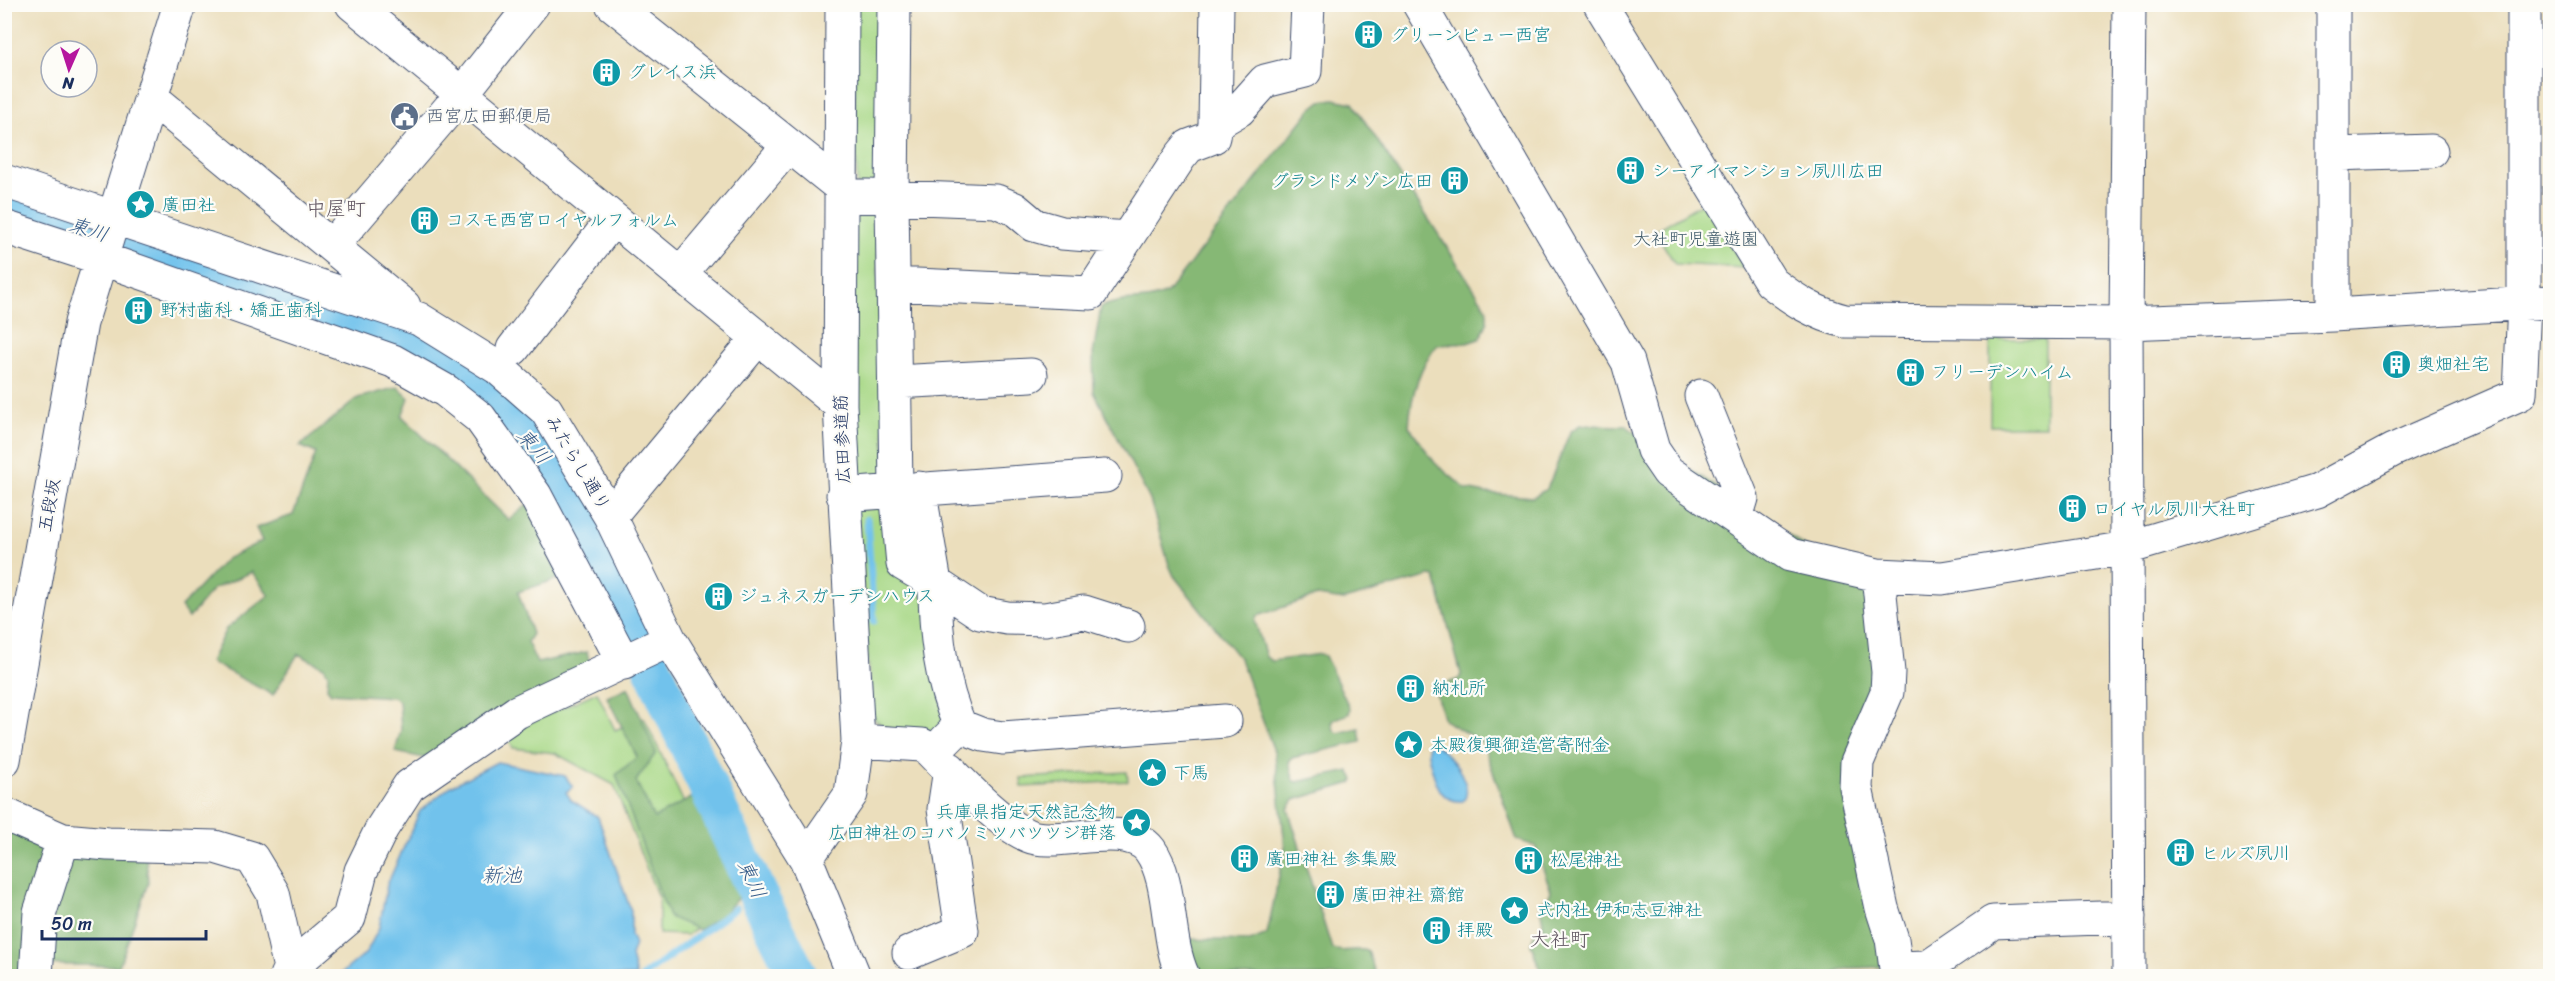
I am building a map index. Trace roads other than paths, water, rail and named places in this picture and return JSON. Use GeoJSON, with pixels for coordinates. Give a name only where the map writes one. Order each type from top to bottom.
{"type":"FeatureCollection","features":[{"type":"Feature","properties":{"kind":"street","name":"五段坂"},"geometry":{"type":"LineString","coordinates":[[4,760],[81,323],[180,4]]}},
{"type":"Feature","properties":{"kind":"street"},"geometry":{"type":"LineString","coordinates":[[352,4],[840,405]]}},
{"type":"Feature","properties":{"kind":"street"},"geometry":{"type":"LineString","coordinates":[[332,246],[461,95],[533,4]]}},
{"type":"Feature","properties":{"kind":"street"},"geometry":{"type":"LineString","coordinates":[[612,4],[842,192],[892,197],[996,201],[1016,209],[1034,225],[1062,233],[1135,239]]}},
{"type":"Feature","properties":{"kind":"street","name":"広田参道筋"},"geometry":{"type":"LineString","coordinates":[[806,859],[851,794],[858,741],[843,495],[840,405],[842,4]]}},
{"type":"Feature","properties":{"kind":"street"},"geometry":{"type":"LineString","coordinates":[[894,4],[892,197],[895,382],[908,489],[935,583],[935,626],[949,701],[960,726],[983,735],[1004,738],[1225,721]]}},
{"type":"Feature","properties":{"kind":"street"},"geometry":{"type":"LineString","coordinates":[[1214,130],[1217,4]]}},
{"type":"Feature","properties":{"kind":"street"},"geometry":{"type":"LineString","coordinates":[[894,284],[1091,294],[1135,239],[1180,157],[1189,146],[1239,110],[1265,81],[1305,71],[1308,4]]}},
{"type":"Feature","properties":{"kind":"street"},"geometry":{"type":"LineString","coordinates":[[1419,4],[1628,362],[1653,450],[1668,472],[1790,555],[1878,575],[1942,578],[2127,548],[2317,491],[2393,450],[2520,394],[2537,302],[2524,4]]}},
{"type":"Feature","properties":{"kind":"street"},"geometry":{"type":"LineString","coordinates":[[2129,4],[2126,323],[2129,976]]}},
{"type":"Feature","properties":{"kind":"street"},"geometry":{"type":"LineString","coordinates":[[2333,4],[2333,315]]}},
{"type":"Feature","properties":{"kind":"street"},"geometry":{"type":"LineString","coordinates":[[1604,6],[1771,282],[1792,299],[1823,316],[1845,321],[2126,323],[2333,315],[2537,302]]}},
{"type":"Feature","properties":{"kind":"street"},"geometry":{"type":"LineString","coordinates":[[151,97],[419,319]]}},
{"type":"Feature","properties":{"kind":"street"},"geometry":{"type":"LineString","coordinates":[[680,274],[788,146]]}},
{"type":"Feature","properties":{"kind":"street"},"geometry":{"type":"LineString","coordinates":[[2333,154],[2431,151]]}},
{"type":"Feature","properties":{"kind":"street","name":"みたらし通り"},"geometry":{"type":"LineString","coordinates":[[4,181],[106,238],[419,319],[498,368],[546,410],[610,516],[665,643],[806,859],[854,976]]}},
{"type":"Feature","properties":{"kind":"street"},"geometry":{"type":"LineString","coordinates":[[513,349],[613,219]]}},
{"type":"Feature","properties":{"kind":"street"},"geometry":{"type":"LineString","coordinates":[[4,227],[106,238],[393,361],[446,391],[480,418],[536,495],[627,661]]}},
{"type":"Feature","properties":{"kind":"street"},"geometry":{"type":"LineString","coordinates":[[610,516],[758,338]]}},
{"type":"Feature","properties":{"kind":"street"},"geometry":{"type":"LineString","coordinates":[[895,382],[1031,375]]}},
{"type":"Feature","properties":{"kind":"street"},"geometry":{"type":"LineString","coordinates":[[1701,396],[1742,498],[1736,518]]}},
{"type":"Feature","properties":{"kind":"street"},"geometry":{"type":"LineString","coordinates":[[843,495],[1105,476]]}},
{"type":"Feature","properties":{"kind":"street"},"geometry":{"type":"LineString","coordinates":[[1878,575],[1888,672],[1887,692],[1857,762],[1856,788],[1882,908],[1892,939],[1896,972],[1927,967],[1993,922],[2129,917]]}},
{"type":"Feature","properties":{"kind":"street"},"geometry":{"type":"LineString","coordinates":[[935,583],[980,613],[1007,618],[1045,619],[1084,612],[1128,626]]}},
{"type":"Feature","properties":{"kind":"street"},"geometry":{"type":"LineString","coordinates":[[288,972],[349,918],[361,871],[382,828],[409,786],[517,712],[665,643]]}},
{"type":"Feature","properties":{"kind":"street"},"geometry":{"type":"LineString","coordinates":[[909,952],[962,931],[944,809],[941,761],[960,726]]}},
{"type":"Feature","properties":{"kind":"street"},"geometry":{"type":"LineString","coordinates":[[858,741],[922,745],[1016,831],[1036,838],[1128,835],[1148,848],[1160,868],[1174,958],[1183,976]]}},
{"type":"Feature","properties":{"kind":"street"},"geometry":{"type":"LineString","coordinates":[[4,814],[63,840],[108,844],[215,847],[252,858],[273,893],[288,972]]}},
{"type":"Feature","properties":{"kind":"street"},"geometry":{"type":"LineString","coordinates":[[36,976],[40,912],[63,840]]}},
{"type":"Feature","properties":{"kind":"water"},"geometry":{"type":"Polygon","coordinates":[[[1429,743],[1436,745],[1450,758],[1463,777],[1466,794],[1463,801],[1449,799],[1441,791],[1429,757],[1429,743]]]}},
{"type":"Feature","properties":{"kind":"water","name":"新池"},"geometry":{"type":"Polygon","coordinates":[[[497,762],[565,776],[573,787],[566,792],[571,800],[598,817],[631,911],[631,935],[635,944],[631,956],[636,976],[338,976],[366,953],[379,928],[387,885],[420,811],[451,786],[497,762]]]}},
{"type":"Feature","properties":{"kind":"waterway","name":"東川"},"geometry":{"type":"LineString","coordinates":[[4,201],[368,321],[444,361],[480,388],[546,456],[606,567],[757,893],[798,976]]}},
{"type":"Feature","properties":{"kind":"waterway"},"geometry":{"type":"LineString","coordinates":[[867,519],[874,621]]}},
{"type":"Feature","properties":{"kind":"waterway"},"geometry":{"type":"LineString","coordinates":[[643,976],[736,908]]}},
{"type":"Feature","properties":{"kind":"place","name":"グリーンビュー西宮"},"geometry":{"type":"Point","coordinates":[1369,35]}},
{"type":"Feature","properties":{"kind":"place","name":"グレイス浜"},"geometry":{"type":"Point","coordinates":[607,72]}},
{"type":"Feature","properties":{"kind":"place","name":"西宮広田郵便局"},"geometry":{"type":"Point","coordinates":[405,116]}},
{"type":"Feature","properties":{"kind":"place","name":"シーアイマンション夙川広田"},"geometry":{"type":"Point","coordinates":[1631,171]}},
{"type":"Feature","properties":{"kind":"place","name":"グランドメゾン広田"},"geometry":{"type":"Point","coordinates":[1454,181]}},
{"type":"Feature","properties":{"kind":"place","name":"廣田社"},"geometry":{"type":"Point","coordinates":[141,205]}},
{"type":"Feature","properties":{"kind":"place","name":"コスモ西宮ロイヤルフォルム"},"geometry":{"type":"Point","coordinates":[425,220]}},
{"type":"Feature","properties":{"kind":"place","name":"野村歯科・矯正歯科"},"geometry":{"type":"Point","coordinates":[139,310]}},
{"type":"Feature","properties":{"kind":"place","name":"奥畑社宅"},"geometry":{"type":"Point","coordinates":[2396,364]}},
{"type":"Feature","properties":{"kind":"place","name":"フリーデンハイム"},"geometry":{"type":"Point","coordinates":[1910,372]}},
{"type":"Feature","properties":{"kind":"place","name":"ロイヤル夙川大社町"},"geometry":{"type":"Point","coordinates":[2072,509]}},
{"type":"Feature","properties":{"kind":"place","name":"ジュネスガーデンハウス"},"geometry":{"type":"Point","coordinates":[718,596]}},
{"type":"Feature","properties":{"kind":"place","name":"納札所"},"geometry":{"type":"Point","coordinates":[1411,688]}},
{"type":"Feature","properties":{"kind":"place","name":"本殿復興御造営寄附金"},"geometry":{"type":"Point","coordinates":[1409,745]}},
{"type":"Feature","properties":{"kind":"place","name":"下馬"},"geometry":{"type":"Point","coordinates":[1152,773]}},
{"type":"Feature","properties":{"kind":"place","name":"兵庫県指定天然記念物 広田神社のコバノミツバツツジ群落"},"geometry":{"type":"Point","coordinates":[1137,822]}},
{"type":"Feature","properties":{"kind":"place","name":"ヒルズ夙川"},"geometry":{"type":"Point","coordinates":[2180,853]}},
{"type":"Feature","properties":{"kind":"place","name":"廣田神社 参集殿"},"geometry":{"type":"Point","coordinates":[1245,859]}},
{"type":"Feature","properties":{"kind":"place","name":"松尾神社"},"geometry":{"type":"Point","coordinates":[1529,860]}},
{"type":"Feature","properties":{"kind":"place","name":"廣田神社 齋館"},"geometry":{"type":"Point","coordinates":[1331,895]}},
{"type":"Feature","properties":{"kind":"place","name":"式内社 伊和志豆神社"},"geometry":{"type":"Point","coordinates":[1515,910]}},
{"type":"Feature","properties":{"kind":"place","name":"拝殿"},"geometry":{"type":"Point","coordinates":[1436,930]}},
{"type":"Feature","properties":{"kind":"district","name":"中屋町"},"geometry":{"type":"Point","coordinates":[336,208]}},
{"type":"Feature","properties":{"kind":"district","name":"大社町"},"geometry":{"type":"Point","coordinates":[1560,939]}},
{"type":"Feature","properties":{"kind":"park label","name":"大社町児童遊園"},"geometry":{"type":"Point","coordinates":[1696,239]}}]}
